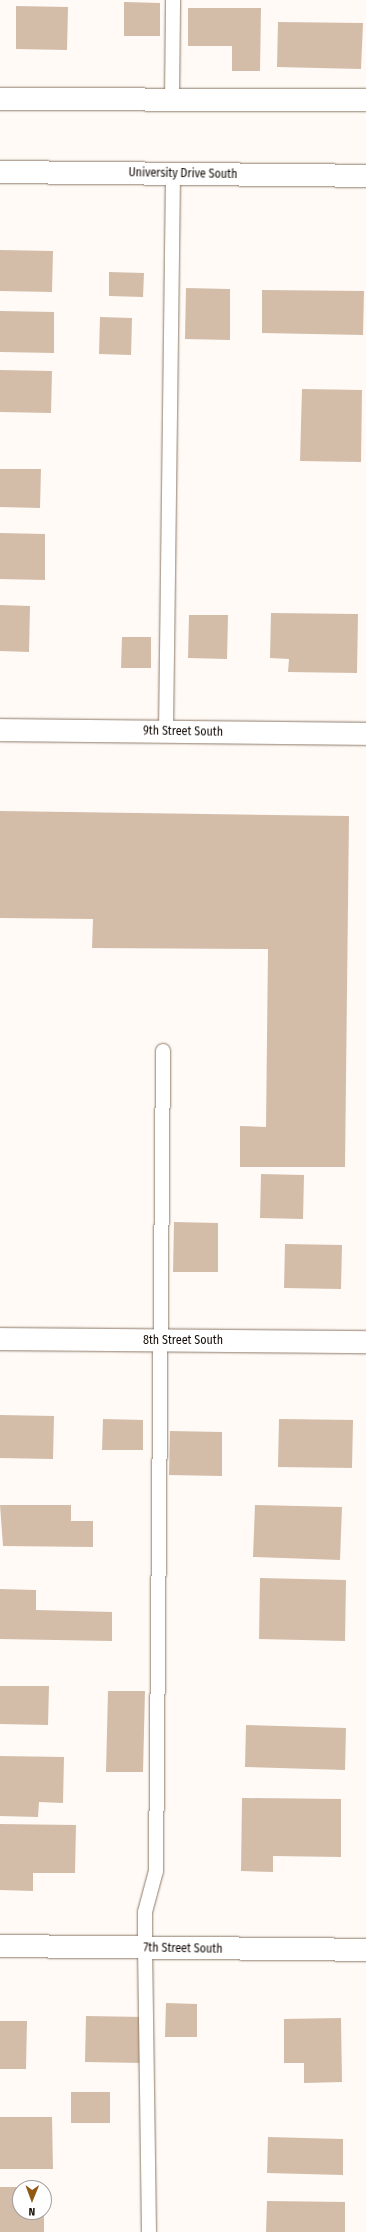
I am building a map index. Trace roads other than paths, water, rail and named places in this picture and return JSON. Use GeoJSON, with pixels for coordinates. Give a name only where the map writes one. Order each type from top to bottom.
{"type":"FeatureCollection","features":[{"type":"Feature","properties":{"kind":"street"},"geometry":{"type":"LineString","coordinates":[[0,100],[366,100]]}},
{"type":"Feature","properties":{"kind":"street","name":"University Drive South"},"geometry":{"type":"LineString","coordinates":[[0,172],[366,176]]}},
{"type":"Feature","properties":{"kind":"street","name":"9th Street South"},"geometry":{"type":"LineString","coordinates":[[0,730],[366,734]]}},
{"type":"Feature","properties":{"kind":"street","name":"8th Street South"},"geometry":{"type":"LineString","coordinates":[[0,1339],[366,1342]]}},
{"type":"Feature","properties":{"kind":"street","name":"7th Street South"},"geometry":{"type":"LineString","coordinates":[[0,1946],[366,1950]]}},
{"type":"Feature","properties":{"kind":"lane"},"geometry":{"type":"LineString","coordinates":[[172,100],[173,0]]}},
{"type":"Feature","properties":{"kind":"lane"},"geometry":{"type":"LineString","coordinates":[[166,732],[173,174]]}},
{"type":"Feature","properties":{"kind":"lane"},"geometry":{"type":"LineString","coordinates":[[149,2232],[145,1912],[156,1871],[159,1341],[163,1051]]}}]}
